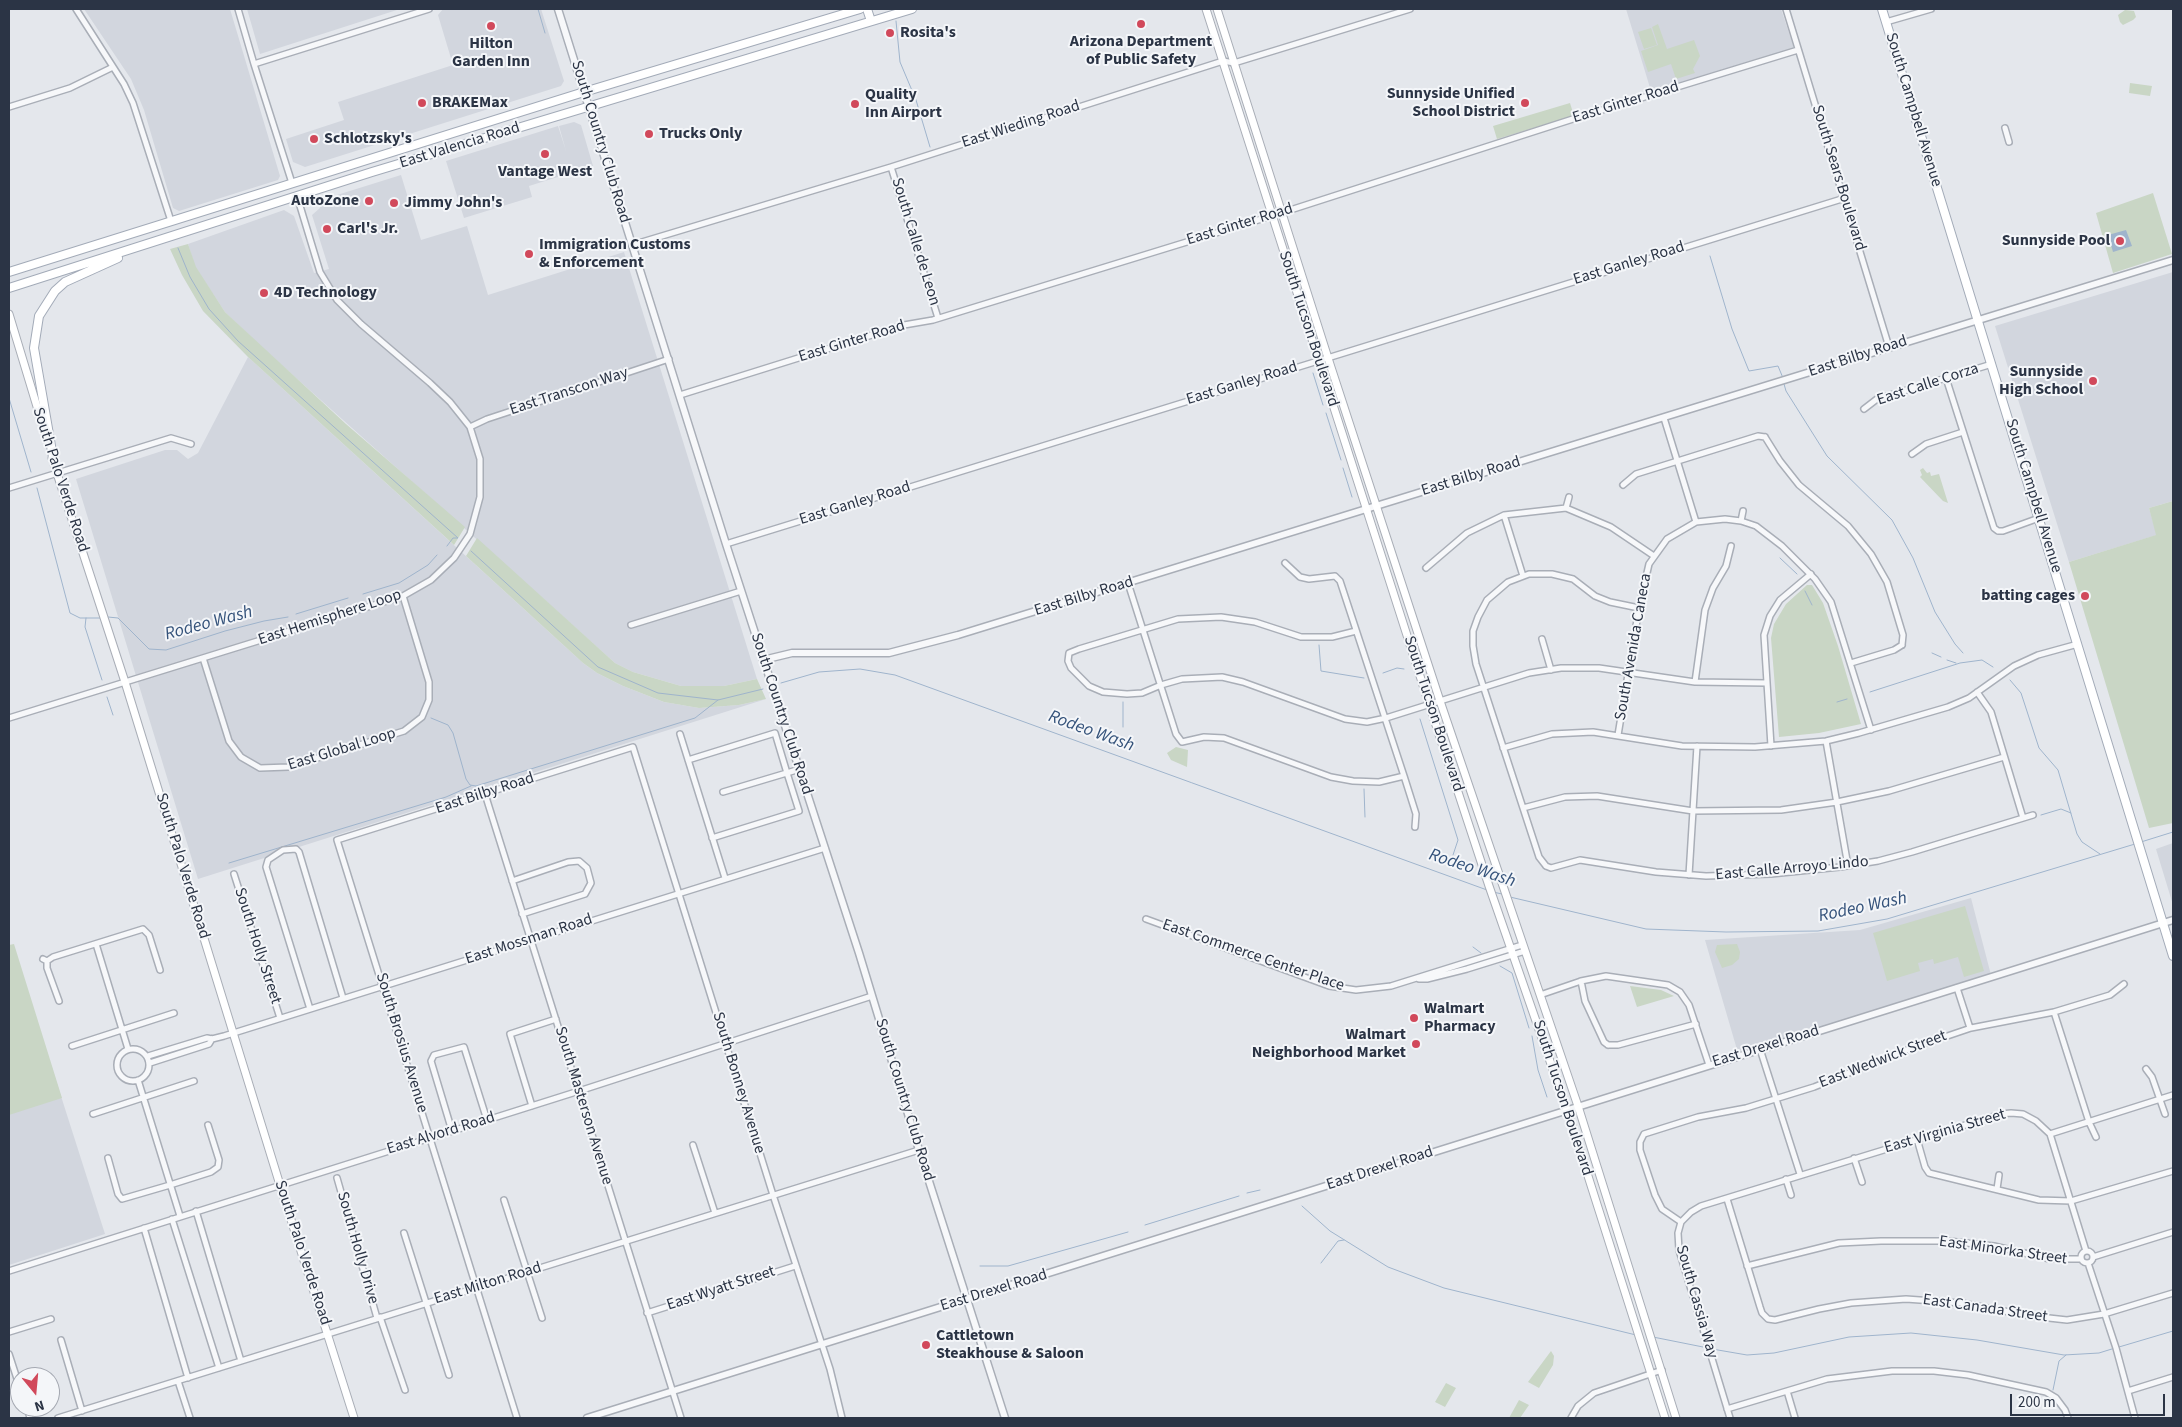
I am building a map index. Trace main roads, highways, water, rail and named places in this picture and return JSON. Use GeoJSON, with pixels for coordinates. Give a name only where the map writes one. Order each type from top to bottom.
{"type":"FeatureCollection","features":[{"type":"Feature","properties":{"kind":"main road"},"geometry":{"type":"LineString","coordinates":[[859,9],[867,23]]}},
{"type":"Feature","properties":{"kind":"main road","name":"East Valencia Road"},"geometry":{"type":"LineString","coordinates":[[9,272],[584,92],[859,9]]}},
{"type":"Feature","properties":{"kind":"main road"},"geometry":{"type":"LineString","coordinates":[[867,9],[867,23]]}},
{"type":"Feature","properties":{"kind":"main road","name":"East Valencia Road"},"geometry":{"type":"LineString","coordinates":[[9,288],[588,106],[912,9]]}},
{"type":"Feature","properties":{"kind":"main road","name":"South Tucson Boulevard"},"geometry":{"type":"LineString","coordinates":[[1206,9],[1429,704],[1489,886],[1567,1110],[1665,1418]]}},
{"type":"Feature","properties":{"kind":"main road","name":"South Tucson Boulevard"},"geometry":{"type":"LineString","coordinates":[[1217,9],[1440,701],[1578,1106],[1676,1418]]}},
{"type":"Feature","properties":{"kind":"main road","name":"South Campbell Avenue"},"geometry":{"type":"LineString","coordinates":[[1882,9],[1979,319],[2173,956]]}},
{"type":"Feature","properties":{"kind":"main road"},"geometry":{"type":"LineString","coordinates":[[734,47],[738,61]]}},
{"type":"Feature","properties":{"kind":"main road"},"geometry":{"type":"LineString","coordinates":[[292,183],[297,196]]}},
{"type":"Feature","properties":{"kind":"main road"},"geometry":{"type":"LineString","coordinates":[[54,463],[34,348],[39,316],[55,291],[65,282],[152,242]]}},
{"type":"Feature","properties":{"kind":"main road","name":"South Palo Verde Road"},"geometry":{"type":"LineString","coordinates":[[9,314],[57,473],[125,682],[354,1418]]}},
{"type":"Feature","properties":{"kind":"water","name":"Sunnyside Pool"},"geometry":{"type":"Polygon","coordinates":[[[2126,230],[2132,246],[2113,252],[2108,235],[2126,230]]]}},
{"type":"Feature","properties":{"kind":"waterway"},"geometry":{"type":"LineString","coordinates":[[538,9],[545,33]]}},
{"type":"Feature","properties":{"kind":"waterway"},"geometry":{"type":"LineString","coordinates":[[896,21],[900,62],[916,100],[930,147]]}},
{"type":"Feature","properties":{"kind":"waterway"},"geometry":{"type":"LineString","coordinates":[[178,248],[190,277],[209,309],[238,341],[458,538],[453,538],[447,546]]}},
{"type":"Feature","properties":{"kind":"waterway"},"geometry":{"type":"LineString","coordinates":[[1710,256],[1732,329],[1749,371],[1778,366],[1783,378]]}},
{"type":"Feature","properties":{"kind":"waterway"},"geometry":{"type":"LineString","coordinates":[[1313,373],[1323,405]]}},
{"type":"Feature","properties":{"kind":"waterway"},"geometry":{"type":"LineString","coordinates":[[1784,384],[1786,391],[1827,456],[1892,520],[1913,558],[1935,612],[1955,644],[1963,653]]}},
{"type":"Feature","properties":{"kind":"waterway","name":"Rodeo Wash"},"geometry":{"type":"LineString","coordinates":[[9,398],[31,472]]}},
{"type":"Feature","properties":{"kind":"waterway"},"geometry":{"type":"LineString","coordinates":[[1326,413],[1341,460]]}},
{"type":"Feature","properties":{"kind":"waterway"},"geometry":{"type":"LineString","coordinates":[[1343,468],[1352,497]]}},
{"type":"Feature","properties":{"kind":"waterway","name":"Rodeo Wash"},"geometry":{"type":"LineString","coordinates":[[37,488],[70,613],[80,618],[101,618]]}},
{"type":"Feature","properties":{"kind":"waterway","name":"Rodeo Wash"},"geometry":{"type":"LineString","coordinates":[[471,551],[598,667],[658,693],[718,700],[763,689]]}},
{"type":"Feature","properties":{"kind":"waterway","name":"Rodeo Wash"},"geometry":{"type":"LineString","coordinates":[[363,594],[399,583],[428,565],[437,555]]}},
{"type":"Feature","properties":{"kind":"waterway"},"geometry":{"type":"LineString","coordinates":[[1780,558],[1797,574]]}},
{"type":"Feature","properties":{"kind":"waterway"},"geometry":{"type":"LineString","coordinates":[[1805,591],[1812,605]]}},
{"type":"Feature","properties":{"kind":"waterway","name":"Rodeo Wash"},"geometry":{"type":"LineString","coordinates":[[296,614],[348,598]]}},
{"type":"Feature","properties":{"kind":"waterway","name":"Rodeo Wash"},"geometry":{"type":"LineString","coordinates":[[108,617],[118,618],[149,649],[166,650],[225,631],[288,617]]}},
{"type":"Feature","properties":{"kind":"waterway"},"geometry":{"type":"LineString","coordinates":[[86,618],[85,627],[102,680]]}},
{"type":"Feature","properties":{"kind":"waterway"},"geometry":{"type":"LineString","coordinates":[[1319,645],[1321,671],[1364,678]]}},
{"type":"Feature","properties":{"kind":"waterway"},"geometry":{"type":"LineString","coordinates":[[1932,653],[1941,657]]}},
{"type":"Feature","properties":{"kind":"waterway"},"geometry":{"type":"LineString","coordinates":[[1947,660],[1956,663]]}},
{"type":"Feature","properties":{"kind":"waterway"},"geometry":{"type":"LineString","coordinates":[[1870,692],[1960,663],[1982,660],[1993,667]]}},
{"type":"Feature","properties":{"kind":"waterway"},"geometry":{"type":"LineString","coordinates":[[1383,673],[1397,668],[1404,669]]}},
{"type":"Feature","properties":{"kind":"waterway","name":"Rodeo Wash"},"geometry":{"type":"LineString","coordinates":[[781,683],[819,672],[860,669],[895,675],[1487,890]]}},
{"type":"Feature","properties":{"kind":"waterway"},"geometry":{"type":"LineString","coordinates":[[2010,680],[2021,693],[2039,748],[2058,770],[2077,834],[2082,842],[2100,854]]}},
{"type":"Feature","properties":{"kind":"waterway"},"geometry":{"type":"LineString","coordinates":[[107,697],[113,715]]}},
{"type":"Feature","properties":{"kind":"waterway"},"geometry":{"type":"LineString","coordinates":[[1837,702],[1847,699]]}},
{"type":"Feature","properties":{"kind":"waterway"},"geometry":{"type":"LineString","coordinates":[[431,718],[448,725],[453,733],[466,779],[470,785],[476,786],[695,718],[718,700]]}},
{"type":"Feature","properties":{"kind":"waterway"},"geometry":{"type":"LineString","coordinates":[[1123,702],[1123,727]]}},
{"type":"Feature","properties":{"kind":"waterway"},"geometry":{"type":"LineString","coordinates":[[1420,719],[1458,840],[1453,855]]}},
{"type":"Feature","properties":{"kind":"waterway"},"geometry":{"type":"LineString","coordinates":[[229,863],[446,797],[471,786]]}},
{"type":"Feature","properties":{"kind":"waterway"},"geometry":{"type":"LineString","coordinates":[[1364,789],[1365,817]]}},
{"type":"Feature","properties":{"kind":"waterway"},"geometry":{"type":"LineString","coordinates":[[2041,815],[2061,809],[2071,813]]}},
{"type":"Feature","properties":{"kind":"waterway","name":"Rodeo Wash"},"geometry":{"type":"LineString","coordinates":[[2141,842],[2173,832]]}},
{"type":"Feature","properties":{"kind":"waterway","name":"Rodeo Wash"},"geometry":{"type":"LineString","coordinates":[[1510,897],[1646,929],[1726,932],[1818,931],[1887,919],[2135,844]]}},
{"type":"Feature","properties":{"kind":"waterway","name":"Rodeo Wash"},"geometry":{"type":"LineString","coordinates":[[1493,892],[1502,894]]}},
{"type":"Feature","properties":{"kind":"waterway"},"geometry":{"type":"LineString","coordinates":[[1473,947],[1481,953]]}},
{"type":"Feature","properties":{"kind":"waterway"},"geometry":{"type":"LineString","coordinates":[[1500,966],[1512,973],[1529,1028]]}},
{"type":"Feature","properties":{"kind":"waterway"},"geometry":{"type":"LineString","coordinates":[[1532,1036],[1538,1070],[1547,1097]]}},
{"type":"Feature","properties":{"kind":"waterway"},"geometry":{"type":"LineString","coordinates":[[1247,1193],[1260,1190]]}},
{"type":"Feature","properties":{"kind":"waterway"},"geometry":{"type":"LineString","coordinates":[[1145,1225],[1239,1196]]}},
{"type":"Feature","properties":{"kind":"waterway"},"geometry":{"type":"LineString","coordinates":[[1302,1206],[1330,1231],[1388,1267],[1444,1288],[1636,1335]]}},
{"type":"Feature","properties":{"kind":"waterway"},"geometry":{"type":"LineString","coordinates":[[980,1266],[1008,1266],[1128,1232]]}},
{"type":"Feature","properties":{"kind":"waterway"},"geometry":{"type":"LineString","coordinates":[[1321,1263],[1338,1241],[1344,1240]]}},
{"type":"Feature","properties":{"kind":"waterway"},"geometry":{"type":"LineString","coordinates":[[2119,1347],[2173,1331]]}},
{"type":"Feature","properties":{"kind":"waterway"},"geometry":{"type":"LineString","coordinates":[[1712,1349],[1747,1355],[1774,1353],[1849,1337],[1911,1333],[1977,1340],[2064,1355],[2099,1353],[2115,1348]]}},
{"type":"Feature","properties":{"kind":"waterway"},"geometry":{"type":"LineString","coordinates":[[1653,1337],[1708,1348]]}},
{"type":"Feature","properties":{"kind":"waterway"},"geometry":{"type":"LineString","coordinates":[[2053,1390],[2059,1361],[2066,1355]]}},
{"type":"Feature","properties":{"kind":"place","name":"Arizona Department of Public Safety"},"geometry":{"type":"Point","coordinates":[1141,24]}},
{"type":"Feature","properties":{"kind":"place","name":"Hilton Garden Inn"},"geometry":{"type":"Point","coordinates":[491,26]}},
{"type":"Feature","properties":{"kind":"place","name":"Rosita's"},"geometry":{"type":"Point","coordinates":[890,33]}},
{"type":"Feature","properties":{"kind":"place","name":"BRAKEMax"},"geometry":{"type":"Point","coordinates":[422,103]}},
{"type":"Feature","properties":{"kind":"place","name":"Sunnyside Unified School District"},"geometry":{"type":"Point","coordinates":[1525,103]}},
{"type":"Feature","properties":{"kind":"place","name":"Quality Inn Airport"},"geometry":{"type":"Point","coordinates":[855,104]}},
{"type":"Feature","properties":{"kind":"place","name":"Trucks Only"},"geometry":{"type":"Point","coordinates":[649,134]}},
{"type":"Feature","properties":{"kind":"place","name":"Schlotzsky's"},"geometry":{"type":"Point","coordinates":[314,139]}},
{"type":"Feature","properties":{"kind":"place","name":"Vantage West"},"geometry":{"type":"Point","coordinates":[545,154]}},
{"type":"Feature","properties":{"kind":"place","name":"AutoZone"},"geometry":{"type":"Point","coordinates":[369,201]}},
{"type":"Feature","properties":{"kind":"place","name":"Jimmy John's"},"geometry":{"type":"Point","coordinates":[394,203]}},
{"type":"Feature","properties":{"kind":"place","name":"Carl's Jr."},"geometry":{"type":"Point","coordinates":[327,229]}},
{"type":"Feature","properties":{"kind":"place","name":"Sunnyside Pool"},"geometry":{"type":"Point","coordinates":[2120,241]}},
{"type":"Feature","properties":{"kind":"place","name":"Immigration Customs & Enforcement"},"geometry":{"type":"Point","coordinates":[529,254]}},
{"type":"Feature","properties":{"kind":"place","name":"4D Technology"},"geometry":{"type":"Point","coordinates":[264,293]}},
{"type":"Feature","properties":{"kind":"place","name":"Sunnyside High School"},"geometry":{"type":"Point","coordinates":[2093,381]}},
{"type":"Feature","properties":{"kind":"place","name":"batting cages"},"geometry":{"type":"Point","coordinates":[2085,596]}},
{"type":"Feature","properties":{"kind":"place","name":"Walmart Pharmacy"},"geometry":{"type":"Point","coordinates":[1414,1018]}},
{"type":"Feature","properties":{"kind":"place","name":"Walmart Neighborhood Market"},"geometry":{"type":"Point","coordinates":[1416,1044]}},
{"type":"Feature","properties":{"kind":"place","name":"Cattletown Steakhouse & Saloon"},"geometry":{"type":"Point","coordinates":[926,1345]}}]}
